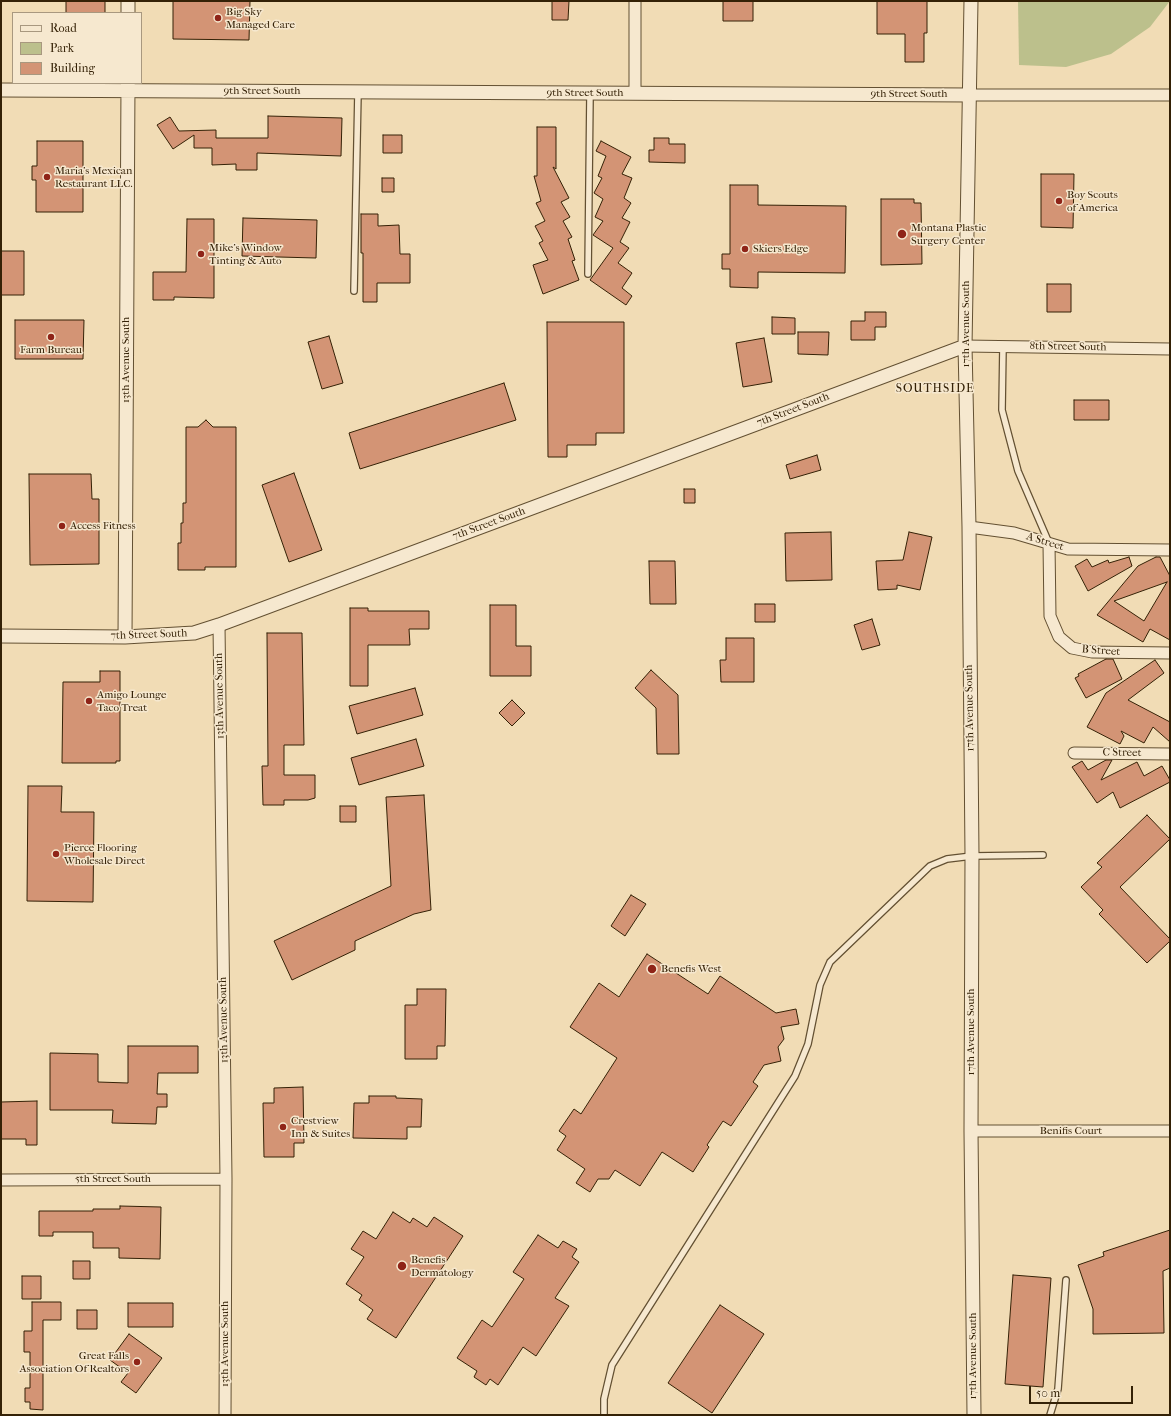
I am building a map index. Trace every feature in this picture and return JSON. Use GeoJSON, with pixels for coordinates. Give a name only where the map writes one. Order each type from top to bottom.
{"type":"FeatureCollection","features":[{"type":"Feature","properties":{"kind":"street"},"geometry":{"type":"LineString","coordinates":[[128,1],[128,12]]}},
{"type":"Feature","properties":{"kind":"street"},"geometry":{"type":"LineString","coordinates":[[635,1],[635,94]]}},
{"type":"Feature","properties":{"kind":"street","name":"17th Avenue South"},"geometry":{"type":"LineString","coordinates":[[971,1],[965,346],[969,527],[972,856],[971,1131],[974,1415]]}},
{"type":"Feature","properties":{"kind":"street","name":"9th Street South"},"geometry":{"type":"LineString","coordinates":[[1,90],[128,87],[358,92],[590,94],[1170,95]]}},
{"type":"Feature","properties":{"kind":"street","name":"13th Avenue South"},"geometry":{"type":"LineString","coordinates":[[125,637],[128,87]]}},
{"type":"Feature","properties":{"kind":"street","name":"7th Street South"},"geometry":{"type":"LineString","coordinates":[[1,636],[125,637],[194,633],[219,625],[965,346]]}},
{"type":"Feature","properties":{"kind":"street","name":"8th Street South"},"geometry":{"type":"LineString","coordinates":[[965,346],[1170,348]]}},
{"type":"Feature","properties":{"kind":"street","name":"A Street"},"geometry":{"type":"LineString","coordinates":[[969,527],[1014,533],[1068,550],[1170,550]]}},
{"type":"Feature","properties":{"kind":"street","name":"B Street"},"geometry":{"type":"LineString","coordinates":[[1049,544],[1050,616],[1059,637],[1072,648],[1092,652],[1170,653]]}},
{"type":"Feature","properties":{"kind":"street","name":"13th Avenue South"},"geometry":{"type":"LineString","coordinates":[[219,625],[226,1178],[225,1415]]}},
{"type":"Feature","properties":{"kind":"street","name":"C Street"},"geometry":{"type":"LineString","coordinates":[[1074,753],[1170,754]]}},
{"type":"Feature","properties":{"kind":"street","name":"Benifis Court"},"geometry":{"type":"LineString","coordinates":[[971,1131],[1170,1131]]}},
{"type":"Feature","properties":{"kind":"street","name":"5th Street South"},"geometry":{"type":"LineString","coordinates":[[1,1180],[226,1178]]}},
{"type":"Feature","properties":{"kind":"lane"},"geometry":{"type":"LineString","coordinates":[[354,291],[358,92]]}},
{"type":"Feature","properties":{"kind":"lane"},"geometry":{"type":"LineString","coordinates":[[588,274],[590,94]]}},
{"type":"Feature","properties":{"kind":"lane"},"geometry":{"type":"LineString","coordinates":[[1003,346],[1002,410],[1018,470],[1049,544]]}},
{"type":"Feature","properties":{"kind":"lane"},"geometry":{"type":"LineString","coordinates":[[604,1415],[604,1399],[612,1365],[795,1076],[808,1044],[820,986],[830,962],[930,866],[947,858],[972,856],[1043,855]]}},
{"type":"Feature","properties":{"kind":"lane"},"geometry":{"type":"LineString","coordinates":[[1050,1415],[1058,1389],[1066,1280]]}},
{"type":"Feature","properties":{"kind":"green space"},"geometry":{"type":"Polygon","coordinates":[[[1018,1],[1170,1],[1150,27],[1111,54],[1066,67],[1019,65],[1018,1]]]}},
{"type":"Feature","properties":{"kind":"building"},"geometry":{"type":"Polygon","coordinates":[[[66,1],[105,1],[105,12],[66,12],[66,1]]]}},
{"type":"Feature","properties":{"kind":"building"},"geometry":{"type":"Polygon","coordinates":[[[173,1],[250,1],[249,40],[173,39],[173,1]]]}},
{"type":"Feature","properties":{"kind":"building"},"geometry":{"type":"Polygon","coordinates":[[[552,1],[569,1],[568,20],[552,20],[552,1]]]}},
{"type":"Feature","properties":{"kind":"building"},"geometry":{"type":"Polygon","coordinates":[[[723,1],[753,1],[753,21],[723,21],[723,1]]]}},
{"type":"Feature","properties":{"kind":"building"},"geometry":{"type":"Polygon","coordinates":[[[877,1],[927,1],[927,33],[924,33],[924,62],[905,62],[905,34],[877,34],[877,1]]]}},
{"type":"Feature","properties":{"kind":"building"},"geometry":{"type":"Polygon","coordinates":[[[268,116],[342,118],[341,156],[257,153],[257,170],[236,170],[236,164],[212,165],[212,148],[194,148],[194,135],[173,149],[157,125],[170,117],[179,131],[216,130],[216,138],[268,138],[268,116]]]}},
{"type":"Feature","properties":{"kind":"building"},"geometry":{"type":"Polygon","coordinates":[[[537,127],[556,127],[556,169],[553,167],[569,198],[561,202],[570,217],[563,221],[572,237],[568,239],[575,260],[572,261],[579,280],[543,294],[533,265],[548,260],[539,243],[543,241],[535,226],[545,221],[536,203],[541,201],[534,176],[537,176],[537,127]]]}},
{"type":"Feature","properties":{"kind":"building"},"geometry":{"type":"Polygon","coordinates":[[[383,135],[402,135],[402,153],[383,153],[383,135]]]}},
{"type":"Feature","properties":{"kind":"building"},"geometry":{"type":"Polygon","coordinates":[[[654,138],[669,138],[669,144],[685,144],[685,163],[649,162],[649,150],[654,150],[654,138]]]}},
{"type":"Feature","properties":{"kind":"building"},"geometry":{"type":"Polygon","coordinates":[[[37,141],[83,141],[83,212],[36,212],[36,180],[32,180],[32,166],[37,166],[37,141]]]}},
{"type":"Feature","properties":{"kind":"building"},"geometry":{"type":"Polygon","coordinates":[[[601,141],[631,157],[622,174],[632,178],[624,198],[631,203],[622,218],[630,222],[620,242],[629,248],[618,263],[632,273],[622,288],[632,296],[626,305],[590,280],[613,248],[593,235],[603,221],[595,217],[603,199],[594,193],[602,178],[598,176],[606,156],[596,151],[601,141]]]}},
{"type":"Feature","properties":{"kind":"building"},"geometry":{"type":"Polygon","coordinates":[[[1041,174],[1074,174],[1073,228],[1041,227],[1041,174]]]}},
{"type":"Feature","properties":{"kind":"building"},"geometry":{"type":"Polygon","coordinates":[[[382,178],[394,178],[394,192],[382,192],[382,178]]]}},
{"type":"Feature","properties":{"kind":"building"},"geometry":{"type":"Polygon","coordinates":[[[730,185],[758,185],[758,205],[846,206],[845,273],[758,272],[758,288],[730,287],[730,269],[722,269],[722,254],[730,254],[730,185]]]}},
{"type":"Feature","properties":{"kind":"building"},"geometry":{"type":"Polygon","coordinates":[[[881,199],[914,199],[914,203],[921,203],[922,264],[881,265],[881,199]]]}},
{"type":"Feature","properties":{"kind":"building"},"geometry":{"type":"Polygon","coordinates":[[[361,214],[378,214],[378,226],[399,225],[400,254],[410,254],[410,283],[377,283],[377,302],[363,302],[361,214]]]}},
{"type":"Feature","properties":{"kind":"building"},"geometry":{"type":"Polygon","coordinates":[[[243,218],[317,220],[316,258],[242,256],[243,218]]]}},
{"type":"Feature","properties":{"kind":"building"},"geometry":{"type":"Polygon","coordinates":[[[187,219],[214,219],[214,298],[174,297],[174,300],[153,300],[153,272],[186,272],[187,219]]]}},
{"type":"Feature","properties":{"kind":"building"},"geometry":{"type":"Polygon","coordinates":[[[1,251],[24,251],[24,295],[1,295],[1,251]]]}},
{"type":"Feature","properties":{"kind":"building"},"geometry":{"type":"Polygon","coordinates":[[[1047,284],[1071,284],[1071,312],[1047,312],[1047,284]]]}},
{"type":"Feature","properties":{"kind":"building"},"geometry":{"type":"Polygon","coordinates":[[[865,312],[886,312],[886,327],[875,327],[875,340],[851,340],[851,321],[865,321],[865,312]]]}},
{"type":"Feature","properties":{"kind":"building"},"geometry":{"type":"Polygon","coordinates":[[[772,317],[795,318],[795,334],[772,334],[772,317]]]}},
{"type":"Feature","properties":{"kind":"building"},"geometry":{"type":"Polygon","coordinates":[[[15,320],[84,320],[83,359],[15,359],[15,320]]]}},
{"type":"Feature","properties":{"kind":"building"},"geometry":{"type":"Polygon","coordinates":[[[547,322],[624,322],[624,433],[596,433],[596,445],[567,445],[567,457],[548,457],[547,322]]]}},
{"type":"Feature","properties":{"kind":"building"},"geometry":{"type":"Polygon","coordinates":[[[798,332],[829,332],[828,355],[798,354],[798,332]]]}},
{"type":"Feature","properties":{"kind":"building"},"geometry":{"type":"Polygon","coordinates":[[[329,336],[343,383],[322,389],[308,342],[329,336]]]}},
{"type":"Feature","properties":{"kind":"building"},"geometry":{"type":"Polygon","coordinates":[[[764,338],[772,382],[743,387],[736,343],[764,338]]]}},
{"type":"Feature","properties":{"kind":"building"},"geometry":{"type":"Polygon","coordinates":[[[504,383],[516,420],[360,469],[349,433],[504,383]]]}},
{"type":"Feature","properties":{"kind":"building"},"geometry":{"type":"Polygon","coordinates":[[[1074,400],[1109,400],[1109,420],[1074,420],[1074,400]]]}},
{"type":"Feature","properties":{"kind":"building"},"geometry":{"type":"Polygon","coordinates":[[[206,420],[213,427],[236,427],[236,567],[205,567],[205,570],[178,570],[178,543],[181,543],[183,503],[186,503],[186,427],[198,427],[206,420]]]}},
{"type":"Feature","properties":{"kind":"building"},"geometry":{"type":"Polygon","coordinates":[[[817,455],[821,470],[790,479],[786,465],[817,455]]]}},
{"type":"Feature","properties":{"kind":"building"},"geometry":{"type":"Polygon","coordinates":[[[294,473],[322,550],[289,562],[262,485],[294,473]]]}},
{"type":"Feature","properties":{"kind":"building"},"geometry":{"type":"Polygon","coordinates":[[[29,474],[91,474],[92,499],[99,499],[99,564],[30,565],[29,474]]]}},
{"type":"Feature","properties":{"kind":"building"},"geometry":{"type":"Polygon","coordinates":[[[684,489],[695,489],[695,503],[684,503],[684,489]]]}},
{"type":"Feature","properties":{"kind":"building"},"geometry":{"type":"Polygon","coordinates":[[[831,532],[832,580],[786,581],[785,533],[831,532]]]}},
{"type":"Feature","properties":{"kind":"building"},"geometry":{"type":"Polygon","coordinates":[[[909,532],[932,537],[920,590],[897,585],[897,589],[878,590],[876,561],[903,560],[909,532]]]}},
{"type":"Feature","properties":{"kind":"building"},"geometry":{"type":"Polygon","coordinates":[[[1129,557],[1132,566],[1088,591],[1075,566],[1087,559],[1092,567],[1108,560],[1109,563],[1129,557]]]}},
{"type":"Feature","properties":{"kind":"building"},"geometry":{"type":"Polygon","coordinates":[[[1156,557],[1160,557],[1170,576],[1170,640],[1150,629],[1143,642],[1097,615],[1138,566],[1156,557]],[[1167,582],[1114,601],[1144,621],[1167,582]]]}},
{"type":"Feature","properties":{"kind":"building"},"geometry":{"type":"Polygon","coordinates":[[[649,561],[675,561],[676,604],[650,604],[649,561]]]}},
{"type":"Feature","properties":{"kind":"building"},"geometry":{"type":"Polygon","coordinates":[[[755,604],[775,604],[775,622],[755,622],[755,604]]]}},
{"type":"Feature","properties":{"kind":"building"},"geometry":{"type":"Polygon","coordinates":[[[490,605],[516,605],[516,646],[531,646],[531,676],[490,676],[490,605]]]}},
{"type":"Feature","properties":{"kind":"building"},"geometry":{"type":"Polygon","coordinates":[[[350,608],[368,608],[368,611],[429,611],[429,629],[409,629],[410,645],[368,645],[368,686],[350,686],[350,608]]]}},
{"type":"Feature","properties":{"kind":"building"},"geometry":{"type":"Polygon","coordinates":[[[872,619],[880,645],[862,650],[854,625],[872,619]]]}},
{"type":"Feature","properties":{"kind":"building"},"geometry":{"type":"Polygon","coordinates":[[[267,633],[302,633],[304,745],[284,745],[284,775],[315,775],[315,798],[308,800],[284,800],[284,805],[263,805],[262,766],[268,766],[267,633]]]}},
{"type":"Feature","properties":{"kind":"building"},"geometry":{"type":"Polygon","coordinates":[[[726,638],[754,638],[754,682],[721,682],[720,660],[726,660],[726,638]]]}},
{"type":"Feature","properties":{"kind":"building"},"geometry":{"type":"Polygon","coordinates":[[[1106,659],[1113,659],[1122,679],[1086,698],[1075,678],[1079,676],[1078,674],[1106,659]]]}},
{"type":"Feature","properties":{"kind":"building"},"geometry":{"type":"Polygon","coordinates":[[[1155,660],[1164,673],[1128,700],[1170,722],[1170,742],[1153,727],[1144,743],[1121,731],[1124,736],[1120,744],[1087,727],[1106,693],[1155,660]]]}},
{"type":"Feature","properties":{"kind":"building"},"geometry":{"type":"Polygon","coordinates":[[[651,670],[678,695],[679,754],[657,754],[656,708],[635,688],[651,670]]]}},
{"type":"Feature","properties":{"kind":"building"},"geometry":{"type":"Polygon","coordinates":[[[100,671],[120,671],[120,761],[116,761],[116,763],[62,763],[63,682],[100,682],[100,671]]]}},
{"type":"Feature","properties":{"kind":"building"},"geometry":{"type":"Polygon","coordinates":[[[415,688],[423,715],[357,734],[349,706],[415,688]]]}},
{"type":"Feature","properties":{"kind":"building"},"geometry":{"type":"Polygon","coordinates":[[[512,700],[525,713],[512,726],[499,713],[512,700]]]}},
{"type":"Feature","properties":{"kind":"building"},"geometry":{"type":"Polygon","coordinates":[[[416,739],[424,766],[359,785],[351,758],[416,739]]]}},
{"type":"Feature","properties":{"kind":"building"},"geometry":{"type":"Polygon","coordinates":[[[1106,760],[1112,760],[1101,780],[1137,762],[1144,776],[1162,766],[1170,782],[1120,808],[1113,792],[1097,803],[1072,767],[1082,761],[1088,770],[1106,760]]]}},
{"type":"Feature","properties":{"kind":"building"},"geometry":{"type":"Polygon","coordinates":[[[28,786],[62,786],[61,812],[94,812],[93,902],[27,901],[28,786]]]}},
{"type":"Feature","properties":{"kind":"building"},"geometry":{"type":"Polygon","coordinates":[[[424,795],[431,910],[414,914],[355,941],[355,950],[292,980],[274,941],[391,886],[386,797],[424,795]]]}},
{"type":"Feature","properties":{"kind":"building"},"geometry":{"type":"Polygon","coordinates":[[[340,806],[356,806],[356,822],[340,822],[340,806]]]}},
{"type":"Feature","properties":{"kind":"building"},"geometry":{"type":"Polygon","coordinates":[[[1147,815],[1170,839],[1120,887],[1170,939],[1170,941],[1147,963],[1099,914],[1103,910],[1081,887],[1102,867],[1097,863],[1147,815]]]}},
{"type":"Feature","properties":{"kind":"building"},"geometry":{"type":"Polygon","coordinates":[[[631,895],[646,904],[625,936],[611,926],[631,895]]]}},
{"type":"Feature","properties":{"kind":"building"},"geometry":{"type":"Polygon","coordinates":[[[647,954],[708,994],[720,976],[776,1013],[796,1009],[799,1024],[781,1027],[784,1039],[778,1047],[781,1061],[764,1065],[753,1082],[758,1086],[731,1126],[723,1121],[707,1145],[709,1147],[693,1172],[662,1152],[640,1186],[615,1170],[609,1179],[598,1179],[590,1192],[576,1183],[585,1169],[557,1150],[566,1136],[559,1131],[574,1109],[581,1114],[617,1058],[570,1027],[599,983],[619,997],[647,954]]]}},
{"type":"Feature","properties":{"kind":"building"},"geometry":{"type":"Polygon","coordinates":[[[417,989],[446,989],[445,1046],[437,1046],[437,1059],[405,1059],[405,1005],[417,1005],[417,989]]]}},
{"type":"Feature","properties":{"kind":"building"},"geometry":{"type":"Polygon","coordinates":[[[128,1046],[198,1046],[198,1073],[158,1073],[157,1094],[167,1094],[167,1107],[157,1107],[156,1124],[112,1123],[113,1110],[50,1110],[50,1053],[98,1054],[98,1082],[128,1083],[128,1046]]]}},
{"type":"Feature","properties":{"kind":"building"},"geometry":{"type":"Polygon","coordinates":[[[303,1087],[304,1143],[294,1143],[294,1157],[264,1157],[263,1103],[274,1103],[274,1088],[303,1087]]]}},
{"type":"Feature","properties":{"kind":"building"},"geometry":{"type":"Polygon","coordinates":[[[369,1096],[396,1096],[396,1098],[422,1099],[421,1127],[407,1127],[407,1139],[353,1138],[354,1103],[369,1103],[369,1096]]]}},
{"type":"Feature","properties":{"kind":"building"},"geometry":{"type":"Polygon","coordinates":[[[37,1101],[37,1145],[26,1145],[26,1139],[1,1139],[1,1102],[37,1101]]]}},
{"type":"Feature","properties":{"kind":"building"},"geometry":{"type":"Polygon","coordinates":[[[120,1206],[161,1207],[160,1259],[119,1258],[119,1248],[93,1248],[93,1232],[53,1232],[53,1236],[39,1236],[39,1211],[93,1211],[93,1209],[120,1209],[120,1206]]]}},
{"type":"Feature","properties":{"kind":"building"},"geometry":{"type":"Polygon","coordinates":[[[393,1212],[410,1223],[413,1218],[427,1227],[434,1217],[463,1236],[396,1338],[367,1319],[373,1310],[359,1300],[362,1295],[346,1284],[364,1257],[351,1249],[363,1231],[376,1239],[393,1212]]]}},
{"type":"Feature","properties":{"kind":"building"},"geometry":{"type":"Polygon","coordinates":[[[1170,1230],[1170,1268],[1163,1271],[1164,1333],[1093,1334],[1093,1309],[1078,1265],[1104,1256],[1103,1252],[1170,1230]]]}},
{"type":"Feature","properties":{"kind":"building"},"geometry":{"type":"Polygon","coordinates":[[[538,1235],[558,1248],[563,1241],[577,1249],[572,1257],[579,1262],[555,1298],[569,1306],[536,1356],[523,1347],[498,1385],[490,1379],[486,1385],[474,1377],[477,1371],[457,1358],[482,1320],[492,1327],[524,1279],[513,1272],[538,1235]]]}},
{"type":"Feature","properties":{"kind":"building"},"geometry":{"type":"Polygon","coordinates":[[[73,1261],[90,1261],[90,1279],[73,1279],[73,1261]]]}},
{"type":"Feature","properties":{"kind":"building"},"geometry":{"type":"Polygon","coordinates":[[[1013,1275],[1051,1278],[1043,1387],[1005,1384],[1013,1275]]]}},
{"type":"Feature","properties":{"kind":"building"},"geometry":{"type":"Polygon","coordinates":[[[22,1276],[41,1276],[41,1299],[22,1299],[22,1276]]]}},
{"type":"Feature","properties":{"kind":"building"},"geometry":{"type":"Polygon","coordinates":[[[32,1302],[61,1302],[61,1320],[43,1320],[43,1410],[30,1409],[30,1402],[25,1402],[25,1388],[30,1388],[30,1352],[24,1352],[24,1331],[32,1331],[32,1302]]]}},
{"type":"Feature","properties":{"kind":"building"},"geometry":{"type":"Polygon","coordinates":[[[128,1303],[173,1303],[173,1327],[128,1327],[128,1303]]]}},
{"type":"Feature","properties":{"kind":"building"},"geometry":{"type":"Polygon","coordinates":[[[720,1305],[764,1334],[712,1413],[668,1383],[720,1305]]]}},
{"type":"Feature","properties":{"kind":"building"},"geometry":{"type":"Polygon","coordinates":[[[77,1310],[97,1310],[97,1329],[77,1329],[77,1310]]]}},
{"type":"Feature","properties":{"kind":"building"},"geometry":{"type":"Polygon","coordinates":[[[129,1334],[162,1358],[136,1393],[121,1382],[128,1373],[110,1360],[129,1334]]]}},
{"type":"Feature","properties":{"kind":"place","name":"Big Sky Managed Care"},"geometry":{"type":"Point","coordinates":[218,18]}},
{"type":"Feature","properties":{"kind":"place","name":"Maria's Mexican Restaurant LLC."},"geometry":{"type":"Point","coordinates":[47,177]}},
{"type":"Feature","properties":{"kind":"place","name":"Boy Scouts of America"},"geometry":{"type":"Point","coordinates":[1059,201]}},
{"type":"Feature","properties":{"kind":"place","name":"Montana Plastic Surgery Center"},"geometry":{"type":"Point","coordinates":[902,234]}},
{"type":"Feature","properties":{"kind":"place","name":"Skiers Edge"},"geometry":{"type":"Point","coordinates":[745,249]}},
{"type":"Feature","properties":{"kind":"place","name":"Mike's Window Tinting & Auto"},"geometry":{"type":"Point","coordinates":[201,254]}},
{"type":"Feature","properties":{"kind":"place","name":"Farm Bureau"},"geometry":{"type":"Point","coordinates":[51,337]}},
{"type":"Feature","properties":{"kind":"place","name":"Access Fitness"},"geometry":{"type":"Point","coordinates":[62,526]}},
{"type":"Feature","properties":{"kind":"place","name":"Amigo Lounge Taco Treat"},"geometry":{"type":"Point","coordinates":[89,701]}},
{"type":"Feature","properties":{"kind":"place","name":"Pierce Flooring Wholesale Direct"},"geometry":{"type":"Point","coordinates":[56,854]}},
{"type":"Feature","properties":{"kind":"place","name":"Benefis West"},"geometry":{"type":"Point","coordinates":[652,969]}},
{"type":"Feature","properties":{"kind":"place","name":"Crestview Inn & Suites"},"geometry":{"type":"Point","coordinates":[283,1127]}},
{"type":"Feature","properties":{"kind":"place","name":"Benefis Dermatology"},"geometry":{"type":"Point","coordinates":[402,1266]}},
{"type":"Feature","properties":{"kind":"place","name":"Great Falls Association Of Realtors"},"geometry":{"type":"Point","coordinates":[137,1362]}},
{"type":"Feature","properties":{"kind":"district","name":"SOUTHSIDE"},"geometry":{"type":"Point","coordinates":[935,389]}}]}
